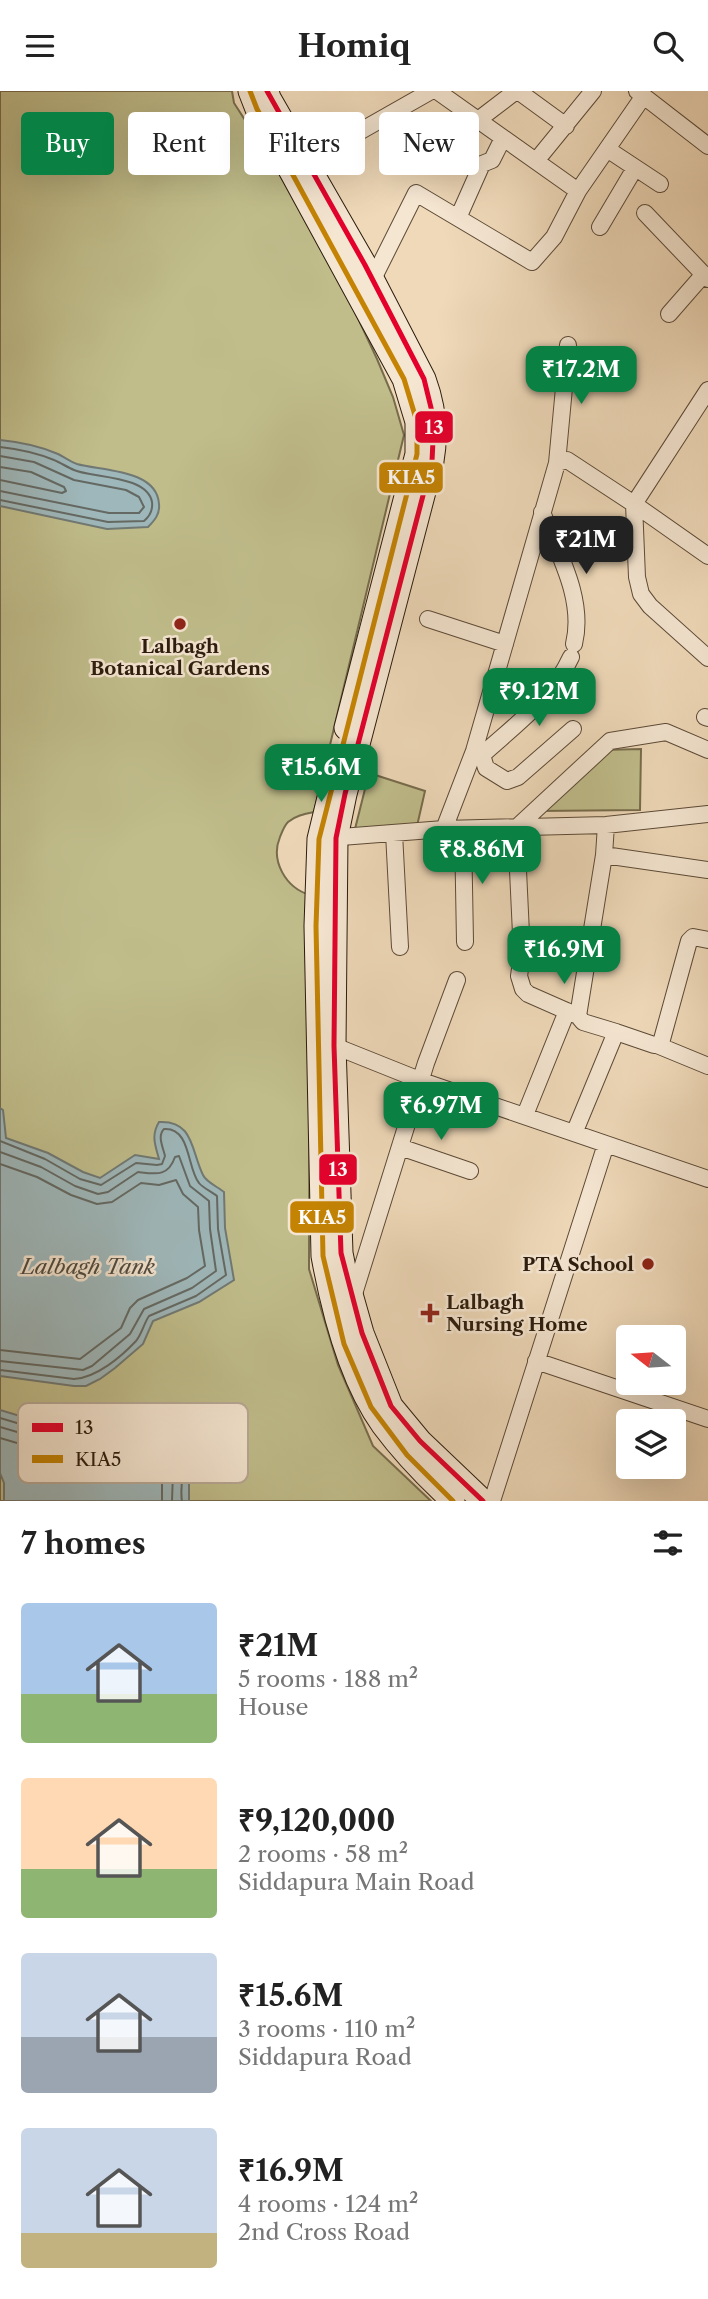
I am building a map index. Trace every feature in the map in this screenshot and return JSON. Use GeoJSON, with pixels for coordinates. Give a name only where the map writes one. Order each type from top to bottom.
{"type":"FeatureCollection","features":[{"type":"Feature","properties":{"kind":"main road"},"geometry":{"type":"LineString","coordinates":[[250,91],[257,110],[424,379],[430,396],[435,437],[432,461],[345,794],[327,838],[323,1256],[334,1308],[362,1389],[377,1415],[405,1451],[453,1501]]}},
{"type":"Feature","properties":{"kind":"main road"},"geometry":{"type":"LineString","coordinates":[[267,91],[276,112]]}},
{"type":"Feature","properties":{"kind":"main road"},"geometry":{"type":"LineString","coordinates":[[312,175],[364,284]]}},
{"type":"Feature","properties":{"kind":"main road"},"geometry":{"type":"LineString","coordinates":[[326,1043],[341,1253],[352,1300],[372,1360],[391,1406],[420,1441],[483,1501]]}},
{"type":"Feature","properties":{"kind":"street"},"geometry":{"type":"LineString","coordinates":[[365,124],[409,96],[431,91]]}},
{"type":"Feature","properties":{"kind":"street"},"geometry":{"type":"LineString","coordinates":[[437,91],[467,112]]}},
{"type":"Feature","properties":{"kind":"street"},"geometry":{"type":"LineString","coordinates":[[479,119],[517,91],[566,127]]}},
{"type":"Feature","properties":{"kind":"street"},"geometry":{"type":"LineString","coordinates":[[536,161],[566,127],[585,93]]}},
{"type":"Feature","properties":{"kind":"street"},"geometry":{"type":"LineString","coordinates":[[364,284],[416,193],[532,262],[554,237],[578,191],[640,94],[708,146]]}},
{"type":"Feature","properties":{"kind":"street"},"geometry":{"type":"LineString","coordinates":[[479,121],[578,191]]}},
{"type":"Feature","properties":{"kind":"street"},"geometry":{"type":"LineString","coordinates":[[458,218],[482,165],[492,160],[503,138]]}},
{"type":"Feature","properties":{"kind":"street"},"geometry":{"type":"LineString","coordinates":[[607,149],[660,184]]}},
{"type":"Feature","properties":{"kind":"street"},"geometry":{"type":"LineString","coordinates":[[600,227],[635,168]]}},
{"type":"Feature","properties":{"kind":"street"},"geometry":{"type":"LineString","coordinates":[[645,213],[706,277],[669,314]]}},
{"type":"Feature","properties":{"kind":"street"},"geometry":{"type":"LineString","coordinates":[[444,829],[477,756],[505,644],[557,463],[568,345]]}},
{"type":"Feature","properties":{"kind":"street"},"geometry":{"type":"LineString","coordinates":[[708,390],[634,504],[637,576],[641,594],[650,606],[708,658]]}},
{"type":"Feature","properties":{"kind":"street"},"geometry":{"type":"LineString","coordinates":[[557,463],[566,460],[705,547]]}},
{"type":"Feature","properties":{"kind":"street"},"geometry":{"type":"LineString","coordinates":[[477,756],[548,694],[561,677],[572,650],[578,618],[575,600],[542,512]]}},
{"type":"Feature","properties":{"kind":"street"},"geometry":{"type":"LineString","coordinates":[[428,619],[505,644]]}},
{"type":"Feature","properties":{"kind":"street"},"geometry":{"type":"LineString","coordinates":[[477,756],[486,768],[507,781],[518,777],[573,729]]}},
{"type":"Feature","properties":{"kind":"street"},"geometry":{"type":"LineString","coordinates":[[708,750],[666,732],[610,741],[516,828],[522,955],[519,977],[523,989],[583,1022],[657,1045],[708,1066]]}},
{"type":"Feature","properties":{"kind":"street"},"geometry":{"type":"LineString","coordinates":[[327,838],[444,829],[606,825],[708,814]]}},
{"type":"Feature","properties":{"kind":"street"},"geometry":{"type":"LineString","coordinates":[[524,1115],[572,1014],[604,855],[606,825]]}},
{"type":"Feature","properties":{"kind":"street"},"geometry":{"type":"LineString","coordinates":[[463,830],[465,942]]}},
{"type":"Feature","properties":{"kind":"street"},"geometry":{"type":"LineString","coordinates":[[394,833],[400,947]]}},
{"type":"Feature","properties":{"kind":"street"},"geometry":{"type":"LineString","coordinates":[[604,855],[708,870]]}},
{"type":"Feature","properties":{"kind":"street"},"geometry":{"type":"LineString","coordinates":[[657,1045],[661,1043],[690,941],[693,937],[708,940]]}},
{"type":"Feature","properties":{"kind":"street"},"geometry":{"type":"LineString","coordinates":[[352,1300],[426,1063],[457,981]]}},
{"type":"Feature","properties":{"kind":"street"},"geometry":{"type":"LineString","coordinates":[[575,1131],[616,1032]]}},
{"type":"Feature","properties":{"kind":"street"},"geometry":{"type":"LineString","coordinates":[[326,1043],[422,1081],[575,1131],[708,1179]]}},
{"type":"Feature","properties":{"kind":"street"},"geometry":{"type":"LineString","coordinates":[[492,1501],[606,1144]]}},
{"type":"Feature","properties":{"kind":"street"},"geometry":{"type":"LineString","coordinates":[[400,1147],[470,1171]]}},
{"type":"Feature","properties":{"kind":"street"},"geometry":{"type":"LineString","coordinates":[[536,1361],[708,1419]]}},
{"type":"Feature","properties":{"kind":"shaded area","name":"Lalbagh Botanical Gardens"},"geometry":{"type":"Polygon","coordinates":[[[0,91],[232,91],[234,103],[244,119],[244,175],[280,175],[319,235],[393,397],[404,435],[314,812],[297,817],[287,824],[277,846],[277,855],[287,880],[310,895],[309,1269],[338,1365],[373,1446],[431,1501],[0,1501],[0,91]]]}},
{"type":"Feature","properties":{"kind":"shaded area"},"geometry":{"type":"Polygon","coordinates":[[[641,749],[640,810],[540,811],[601,750],[641,749]]]}},
{"type":"Feature","properties":{"kind":"shaded area"},"geometry":{"type":"Polygon","coordinates":[[[369,773],[425,791],[417,826],[355,829],[369,773]]]}},
{"type":"Feature","properties":{"kind":"water"},"geometry":{"type":"Polygon","coordinates":[[[0,440],[37,447],[77,464],[139,478],[149,484],[156,493],[159,508],[156,517],[148,527],[107,529],[0,506],[0,440]]]}},
{"type":"Feature","properties":{"kind":"water","name":"Lalbagh Tank"},"geometry":{"type":"Polygon","coordinates":[[[0,1108],[3,1110],[6,1138],[48,1153],[100,1178],[135,1155],[159,1159],[154,1140],[159,1122],[179,1126],[190,1139],[205,1178],[224,1192],[225,1228],[234,1280],[199,1302],[153,1321],[143,1344],[115,1368],[86,1386],[0,1376],[0,1108]]]}},
{"type":"Feature","properties":{"kind":"water"},"geometry":{"type":"Polygon","coordinates":[[[0,1410],[18,1415],[18,1483],[189,1483],[189,1501],[4,1501],[4,1483],[0,1473],[0,1410]]]}},
{"type":"Feature","properties":{"kind":"transit line","name":"KIA5"},"geometry":{"type":"LineString","coordinates":[[250,91],[257,109],[404,379],[417,422],[417,454],[319,839],[316,926],[323,1256],[344,1344],[371,1407],[407,1455],[453,1501]]}},
{"type":"Feature","properties":{"kind":"transit line","name":"13"},"geometry":{"type":"LineString","coordinates":[[267,91],[365,265],[424,379],[434,420],[432,461],[345,794],[336,838],[334,1046],[341,1253],[362,1333],[391,1406],[420,1441],[483,1501]]}},
{"type":"Feature","properties":{"kind":"place","name":"Lalbagh Botanical Gardens"},"geometry":{"type":"Point","coordinates":[180,624]}},
{"type":"Feature","properties":{"kind":"place","name":"PTA School"},"geometry":{"type":"Point","coordinates":[648,1264]}},
{"type":"Feature","properties":{"kind":"place","name":"Lalbagh Nursing Home"},"geometry":{"type":"Point","coordinates":[430,1313]}}]}
